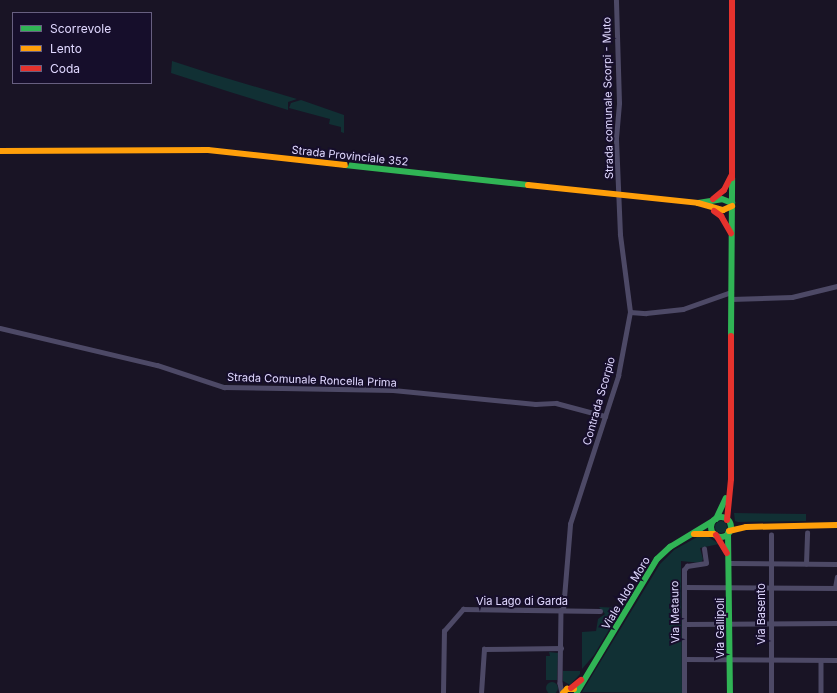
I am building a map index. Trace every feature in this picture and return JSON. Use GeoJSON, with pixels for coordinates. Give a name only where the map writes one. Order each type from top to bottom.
{"type":"FeatureCollection","features":[{"type":"Feature","properties":{"kind":"main road"},"geometry":{"type":"LineString","coordinates":[[729,532],[728,521],[731,479],[732,0]]}},
{"type":"Feature","properties":{"kind":"main road","name":"Strada Provinciale 352"},"geometry":{"type":"LineString","coordinates":[[0,151],[208,150],[698,203],[722,210],[732,204]]}},
{"type":"Feature","properties":{"kind":"main road"},"geometry":{"type":"LineString","coordinates":[[713,199],[724,190],[732,174]]}},
{"type":"Feature","properties":{"kind":"main road","name":"Strada Provinciale 352"},"geometry":{"type":"LineString","coordinates":[[698,203],[713,199],[722,199],[732,204]]}},
{"type":"Feature","properties":{"kind":"main road","name":"Strada Provinciale 352"},"geometry":{"type":"LineString","coordinates":[[711,208],[721,216],[732,233]]}},
{"type":"Feature","properties":{"kind":"main road"},"geometry":{"type":"LineString","coordinates":[[715,535],[711,526],[722,509],[731,479]]}},
{"type":"Feature","properties":{"kind":"main road","name":"Viale Aldo Moro"},"geometry":{"type":"LineString","coordinates":[[562,693],[574,690],[592,666],[652,566],[670,547],[715,520],[728,521],[746,527]]}},
{"type":"Feature","properties":{"kind":"main road","name":"Viale Aldo Moro"},"geometry":{"type":"LineString","coordinates":[[685,537],[699,532],[724,536],[729,532],[746,527],[837,525]]}},
{"type":"Feature","properties":{"kind":"main road","name":"Via Gallipoli"},"geometry":{"type":"LineString","coordinates":[[729,532],[731,588],[730,693]]}},
{"type":"Feature","properties":{"kind":"main road","name":"Via Gallipoli"},"geometry":{"type":"LineString","coordinates":[[715,535],[727,551],[729,563]]}},
{"type":"Feature","properties":{"kind":"street","name":"Strada comunale Scorpi - Muto"},"geometry":{"type":"LineString","coordinates":[[616,0],[619,103],[616,138],[620,195]]}},
{"type":"Feature","properties":{"kind":"street","name":"Contrada Scorpio"},"geometry":{"type":"LineString","coordinates":[[562,693],[560,678],[562,610],[570,524],[620,369],[630,312],[620,235],[620,195]]}},
{"type":"Feature","properties":{"kind":"street"},"geometry":{"type":"LineString","coordinates":[[630,312],[646,314],[683,309],[731,295],[792,297],[837,286]]}},
{"type":"Feature","properties":{"kind":"street","name":"Strada Comunale Roncella Prima"},"geometry":{"type":"LineString","coordinates":[[0,328],[157,365],[224,387],[379,390],[528,403],[556,403],[605,416]]}},
{"type":"Feature","properties":{"kind":"street"},"geometry":{"type":"LineString","coordinates":[[806,564],[807,533]]}},
{"type":"Feature","properties":{"kind":"street","name":"Via Basento"},"geometry":{"type":"LineString","coordinates":[[770,693],[771,535]]}},
{"type":"Feature","properties":{"kind":"street","name":"Via Metauro"},"geometry":{"type":"LineString","coordinates":[[684,693],[684,568],[706,563],[704,549]]}},
{"type":"Feature","properties":{"kind":"street"},"geometry":{"type":"LineString","coordinates":[[729,563],[837,564]]}},
{"type":"Feature","properties":{"kind":"street"},"geometry":{"type":"LineString","coordinates":[[684,587],[836,588],[837,577]]}},
{"type":"Feature","properties":{"kind":"street","name":"Via Lago di Garda"},"geometry":{"type":"LineString","coordinates":[[443,693],[444,631],[463,609],[600,611]]}},
{"type":"Feature","properties":{"kind":"street"},"geometry":{"type":"LineString","coordinates":[[685,624],[837,623]]}},
{"type":"Feature","properties":{"kind":"street"},"geometry":{"type":"LineString","coordinates":[[481,693],[484,649],[561,648]]}},
{"type":"Feature","properties":{"kind":"street"},"geometry":{"type":"LineString","coordinates":[[684,659],[837,660]]}},
{"type":"Feature","properties":{"kind":"street"},"geometry":{"type":"LineString","coordinates":[[821,660],[821,693]]}},
{"type":"Feature","properties":{"kind":"street"},"geometry":{"type":"LineString","coordinates":[[560,678],[574,690]]}},
{"type":"Feature","properties":{"kind":"green space"},"geometry":{"type":"Polygon","coordinates":[[[172,61],[297,99],[288,102],[288,110],[171,73],[172,61]]]}},
{"type":"Feature","properties":{"kind":"green space"},"geometry":{"type":"Polygon","coordinates":[[[301,100],[344,115],[344,133],[341,132],[341,127],[329,124],[330,119],[289,108],[291,103],[301,100]]]}},
{"type":"Feature","properties":{"kind":"green space"},"geometry":{"type":"Polygon","coordinates":[[[734,513],[806,514],[806,521],[738,522],[735,521],[734,513]]]}},
{"type":"Feature","properties":{"kind":"green space"},"geometry":{"type":"Polygon","coordinates":[[[719,521],[723,521],[727,527],[723,533],[719,533],[715,529],[715,525],[719,521]]]}},
{"type":"Feature","properties":{"kind":"green space"},"geometry":{"type":"Polygon","coordinates":[[[699,536],[707,536],[719,544],[700,548],[703,559],[701,563],[681,561],[682,693],[582,692],[660,564],[674,550],[699,536]]]}},
{"type":"Feature","properties":{"kind":"green space"},"geometry":{"type":"Polygon","coordinates":[[[599,607],[622,608],[594,655],[582,669],[582,632],[596,631],[598,619],[605,614],[599,607]]]}},
{"type":"Feature","properties":{"kind":"green space"},"geometry":{"type":"Polygon","coordinates":[[[549,652],[558,653],[557,680],[546,680],[546,656],[550,656],[549,652]]]}},
{"type":"Feature","properties":{"kind":"green space"},"geometry":{"type":"Polygon","coordinates":[[[563,671],[580,671],[580,674],[570,685],[563,681],[563,671]]]}},
{"type":"Feature","properties":{"kind":"green space"},"geometry":{"type":"Polygon","coordinates":[[[550,682],[554,682],[558,688],[554,694],[550,694],[546,690],[546,686],[550,682]]]}},
{"type":"Feature","properties":{"kind":"traffic: fast"},"geometry":{"type":"LineString","coordinates":[[345,165],[528,185]]}},
{"type":"Feature","properties":{"kind":"traffic: fast"},"geometry":{"type":"LineString","coordinates":[[731,336],[732,178]]}},
{"type":"Feature","properties":{"kind":"traffic: fast"},"geometry":{"type":"LineString","coordinates":[[698,203],[722,199],[732,203]]}},
{"type":"Feature","properties":{"kind":"traffic: fast"},"geometry":{"type":"LineString","coordinates":[[716,519],[726,498]]}},
{"type":"Feature","properties":{"kind":"traffic: fast"},"geometry":{"type":"LineString","coordinates":[[721,517],[728,520],[731,527],[728,534],[721,537],[714,534],[711,527],[714,520],[721,517]]}},
{"type":"Feature","properties":{"kind":"traffic: fast"},"geometry":{"type":"LineString","coordinates":[[577,692],[657,559],[670,547],[713,521]]}},
{"type":"Feature","properties":{"kind":"traffic: fast"},"geometry":{"type":"LineString","coordinates":[[728,533],[730,693]]}},
{"type":"Feature","properties":{"kind":"traffic: slow"},"geometry":{"type":"LineString","coordinates":[[0,151],[208,150],[345,165]]}},
{"type":"Feature","properties":{"kind":"traffic: slow"},"geometry":{"type":"LineString","coordinates":[[528,185],[698,203],[723,210],[732,206]]}},
{"type":"Feature","properties":{"kind":"traffic: slow"},"geometry":{"type":"LineString","coordinates":[[729,531],[746,527],[837,525]]}},
{"type":"Feature","properties":{"kind":"traffic: slow"},"geometry":{"type":"LineString","coordinates":[[694,534],[714,534]]}},
{"type":"Feature","properties":{"kind":"traffic: slow"},"geometry":{"type":"LineString","coordinates":[[563,693],[567,689],[574,689]]}},
{"type":"Feature","properties":{"kind":"traffic: jam"},"geometry":{"type":"LineString","coordinates":[[732,0],[732,178]]}},
{"type":"Feature","properties":{"kind":"traffic: jam"},"geometry":{"type":"LineString","coordinates":[[713,199],[724,190],[731,176]]}},
{"type":"Feature","properties":{"kind":"traffic: jam"},"geometry":{"type":"LineString","coordinates":[[714,211],[721,216],[731,233]]}},
{"type":"Feature","properties":{"kind":"traffic: jam"},"geometry":{"type":"LineString","coordinates":[[727,520],[731,479],[731,336]]}},
{"type":"Feature","properties":{"kind":"traffic: jam"},"geometry":{"type":"LineString","coordinates":[[716,535],[727,553]]}},
{"type":"Feature","properties":{"kind":"traffic: jam"},"geometry":{"type":"LineString","coordinates":[[571,688],[581,680]]}}]}
